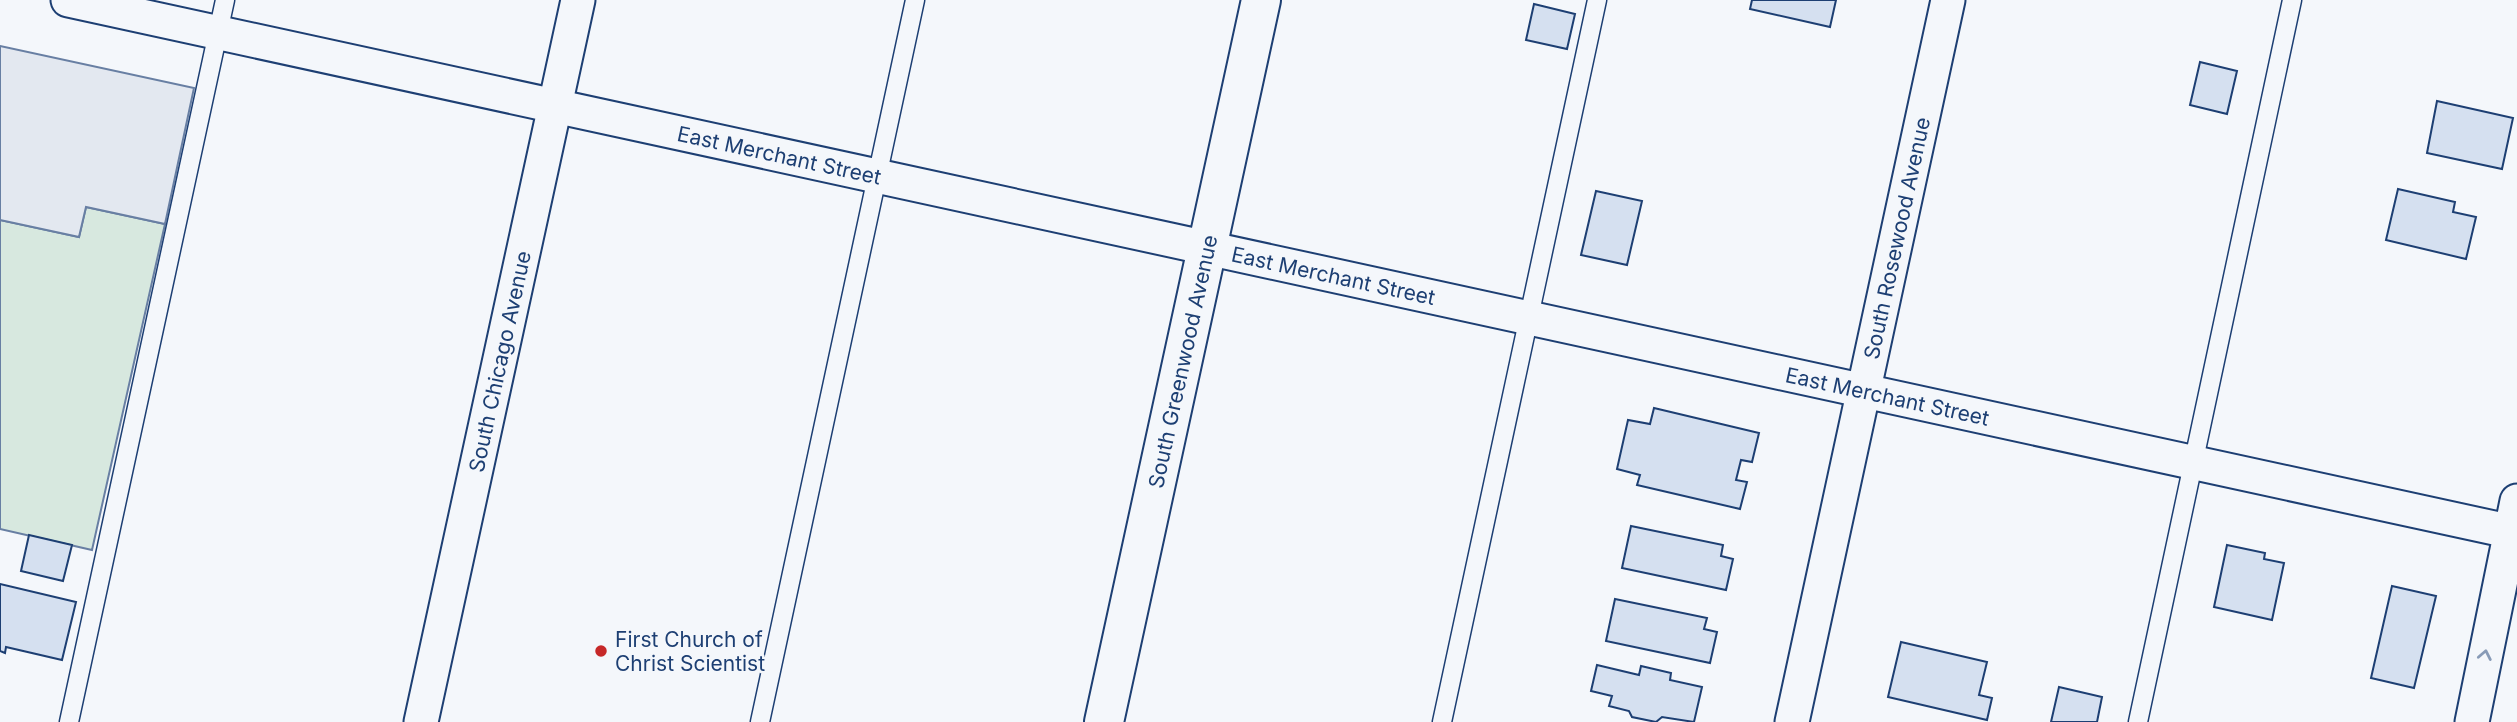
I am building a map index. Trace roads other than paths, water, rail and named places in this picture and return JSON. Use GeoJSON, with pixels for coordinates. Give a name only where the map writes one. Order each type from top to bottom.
{"type":"FeatureCollection","features":[{"type":"Feature","properties":{"kind":"street","name":"East Merchant Street"},"geometry":{"type":"LineString","coordinates":[[68,0],[2193,463],[2515,522]]}},
{"type":"Feature","properties":{"kind":"street","name":"South Chicago Avenue"},"geometry":{"type":"LineString","coordinates":[[421,722],[578,0]]}},
{"type":"Feature","properties":{"kind":"street","name":"South Greenwood Avenue"},"geometry":{"type":"LineString","coordinates":[[1104,722],[1261,0]]}},
{"type":"Feature","properties":{"kind":"street","name":"South Rosewood Avenue"},"geometry":{"type":"LineString","coordinates":[[1793,722],[1948,0]]}},
{"type":"Feature","properties":{"kind":"street"},"geometry":{"type":"LineString","coordinates":[[2472,722],[2515,522]]}},
{"type":"Feature","properties":{"kind":"lane"},"geometry":{"type":"LineString","coordinates":[[69,722],[225,0]]}},
{"type":"Feature","properties":{"kind":"lane"},"geometry":{"type":"LineString","coordinates":[[760,722],[915,0]]}},
{"type":"Feature","properties":{"kind":"lane"},"geometry":{"type":"LineString","coordinates":[[1442,722],[1597,0]]}},
{"type":"Feature","properties":{"kind":"lane"},"geometry":{"type":"LineString","coordinates":[[2138,722],[2292,0]]}},
{"type":"Feature","properties":{"kind":"place","name":"First Church of Christ Scientist"},"geometry":{"type":"Point","coordinates":[601,651]}}]}
